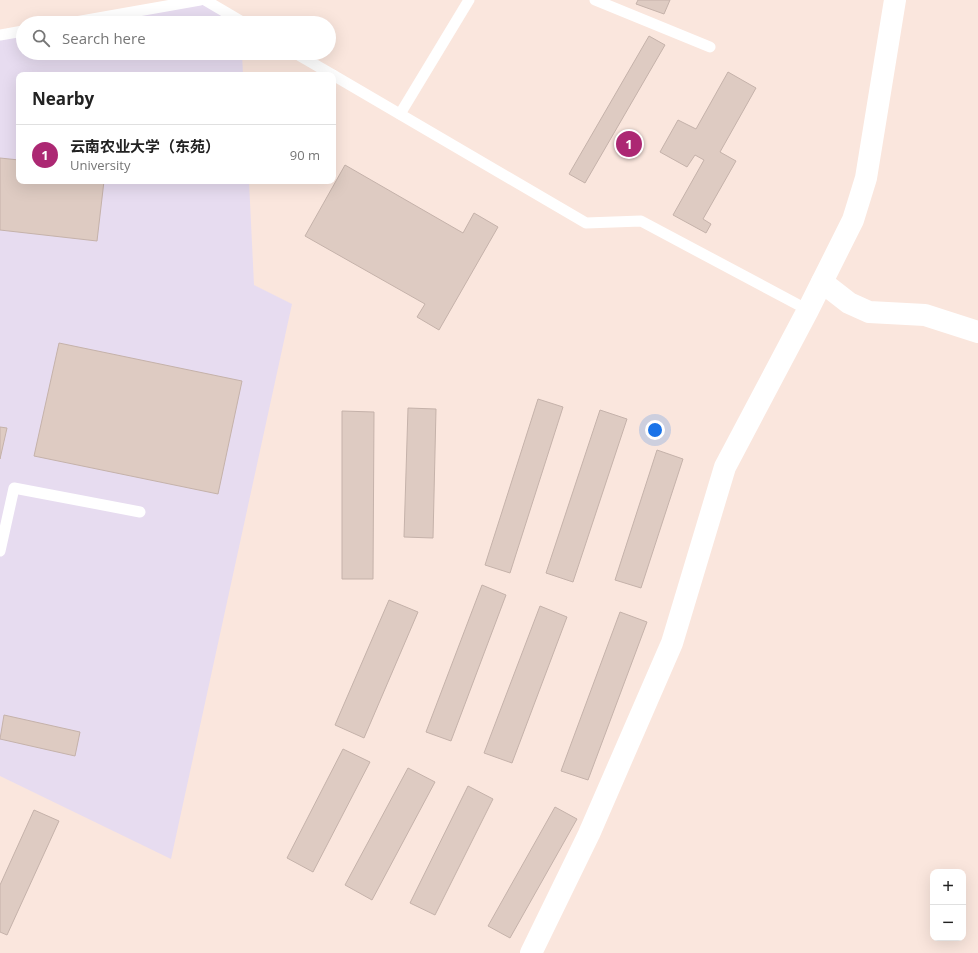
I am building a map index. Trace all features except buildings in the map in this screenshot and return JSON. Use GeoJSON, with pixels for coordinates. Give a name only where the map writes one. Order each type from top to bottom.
{"type":"FeatureCollection","features":[{"type":"Feature","properties":{"kind":"street"},"geometry":{"type":"LineString","coordinates":[[531,953],[589,834],[672,643],[725,467],[808,310],[852,220],[866,178],[895,0]]}},
{"type":"Feature","properties":{"kind":"street"},"geometry":{"type":"LineString","coordinates":[[822,282],[849,303],[869,312],[925,315],[978,332]]}},
{"type":"Feature","properties":{"kind":"lane"},"geometry":{"type":"LineString","coordinates":[[110,16],[200,0]]}},
{"type":"Feature","properties":{"kind":"lane"},"geometry":{"type":"LineString","coordinates":[[205,0],[232,16]]}},
{"type":"Feature","properties":{"kind":"lane"},"geometry":{"type":"LineString","coordinates":[[400,114],[469,0]]}},
{"type":"Feature","properties":{"kind":"lane"},"geometry":{"type":"LineString","coordinates":[[595,0],[710,47]]}},
{"type":"Feature","properties":{"kind":"lane"},"geometry":{"type":"LineString","coordinates":[[0,35],[16,32]]}},
{"type":"Feature","properties":{"kind":"lane"},"geometry":{"type":"LineString","coordinates":[[307,60],[328,72]]}},
{"type":"Feature","properties":{"kind":"lane"},"geometry":{"type":"LineString","coordinates":[[336,77],[586,223],[641,221],[808,310]]}},
{"type":"Feature","properties":{"kind":"lane"},"geometry":{"type":"LineString","coordinates":[[0,551],[14,488],[140,512]]}},
{"type":"Feature","properties":{"kind":"shaded area"},"geometry":{"type":"Polygon","coordinates":[[[200,0],[229,16],[110,16],[200,0]]]}},
{"type":"Feature","properties":{"kind":"shaded area"},"geometry":{"type":"Polygon","coordinates":[[[16,32],[16,60],[242,60],[243,72],[16,72],[16,184],[249,184],[254,285],[292,304],[171,859],[0,776],[0,35],[16,32]]]}},
{"type":"Feature","properties":{"kind":"place","name":"云南农业大学（东苑）"},"geometry":{"type":"Point","coordinates":[629,144]}}]}
